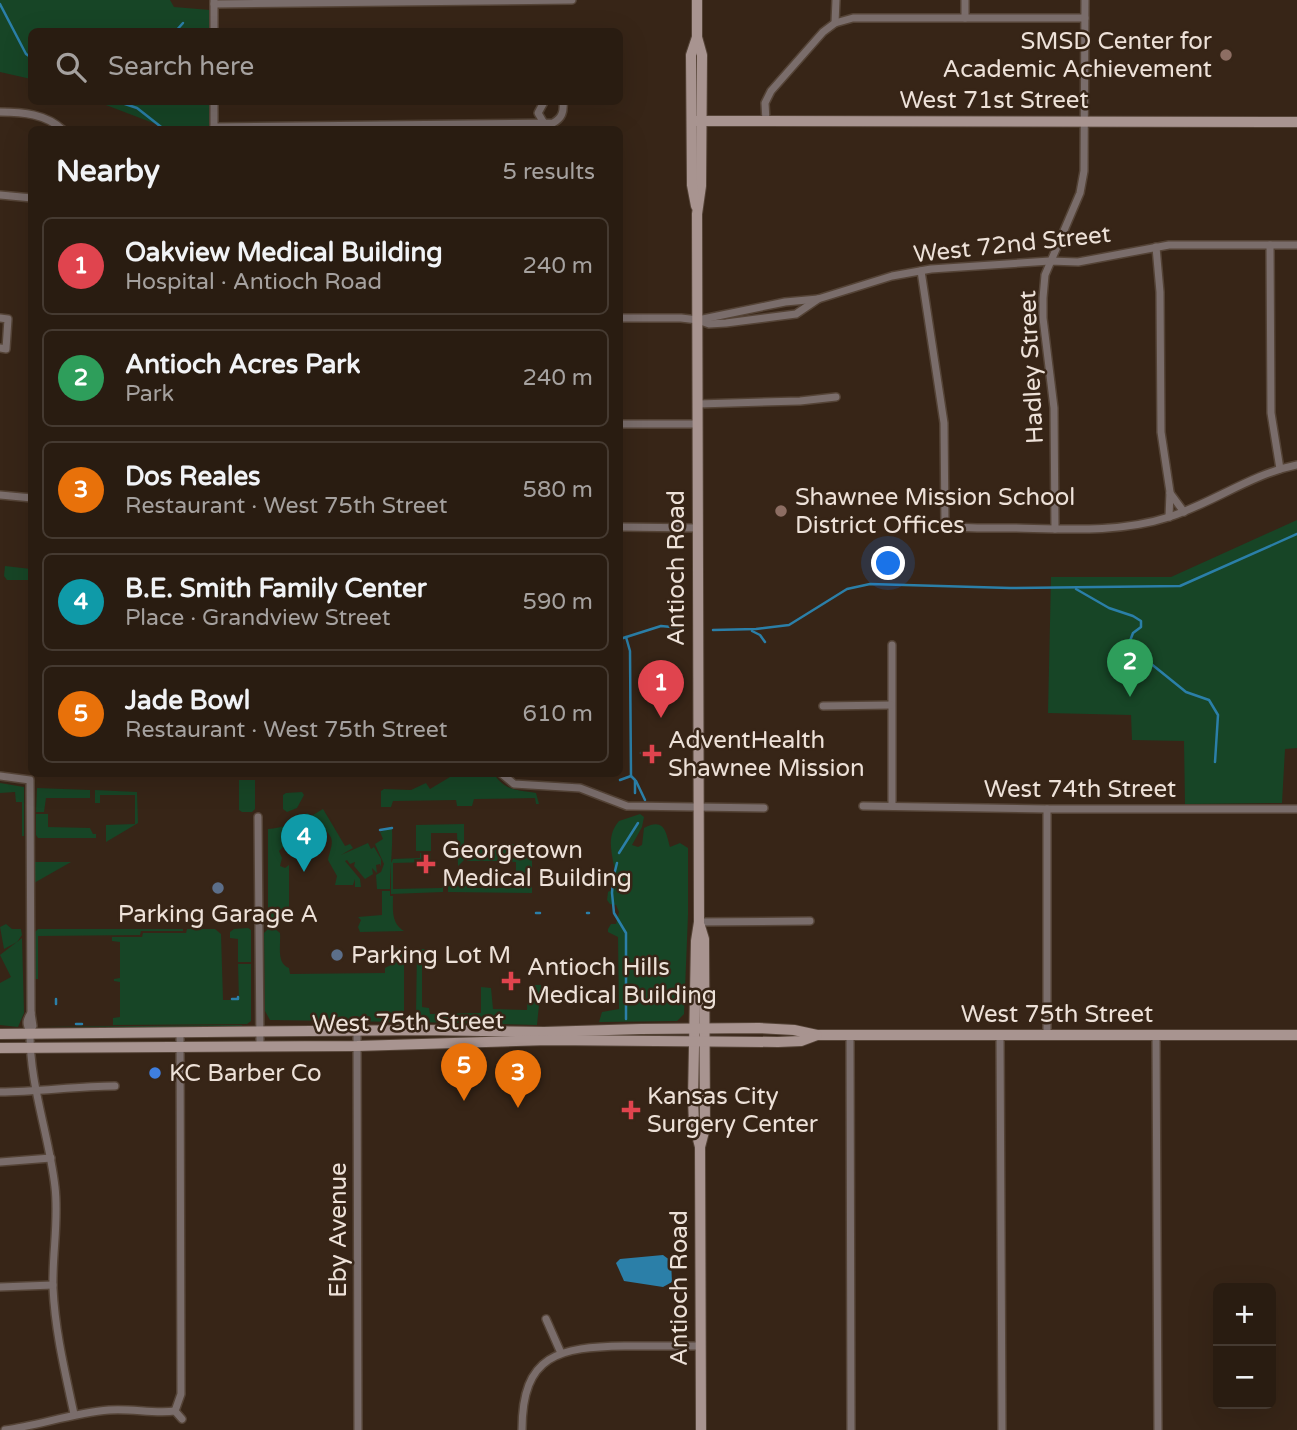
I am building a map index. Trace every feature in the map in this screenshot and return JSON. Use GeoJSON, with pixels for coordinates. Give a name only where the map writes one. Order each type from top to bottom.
{"type":"FeatureCollection","features":[{"type":"Feature","properties":{"kind":"main road","name":"Antioch Road"},"geometry":{"type":"LineString","coordinates":[[697,0],[696,37],[691,55],[697,121],[692,185],[697,214],[700,807],[694,1124],[700,1147],[701,1430]]}},
{"type":"Feature","properties":{"kind":"main road","name":"West 71st Street"},"geometry":{"type":"LineString","coordinates":[[697,121],[1297,122]]}},
{"type":"Feature","properties":{"kind":"main road","name":"Antioch Road"},"geometry":{"type":"LineString","coordinates":[[699,922],[704,939],[706,1028],[705,1128],[700,1147]]}},
{"type":"Feature","properties":{"kind":"main road","name":"West 75th Street"},"geometry":{"type":"LineString","coordinates":[[0,1034],[531,1032],[706,1028],[794,1030],[817,1035],[1297,1035]]}},
{"type":"Feature","properties":{"kind":"main road","name":"West 75th Street"},"geometry":{"type":"LineString","coordinates":[[0,1048],[357,1046],[510,1041],[778,1042],[801,1041],[817,1035]]}},
{"type":"Feature","properties":{"kind":"street"},"geometry":{"type":"LineString","coordinates":[[214,28],[214,2],[572,0]]}},
{"type":"Feature","properties":{"kind":"street"},"geometry":{"type":"LineString","coordinates":[[835,23],[836,0]]}},
{"type":"Feature","properties":{"kind":"street"},"geometry":{"type":"LineString","coordinates":[[965,0],[965,18]]}},
{"type":"Feature","properties":{"kind":"street","name":"Hadley Street"},"geometry":{"type":"LineString","coordinates":[[1055,529],[1054,408],[1043,318],[1045,275],[1080,193],[1086,158],[1085,0]]}},
{"type":"Feature","properties":{"kind":"street"},"geometry":{"type":"LineString","coordinates":[[766,121],[765,103],[771,91],[823,32],[835,23],[853,18],[1085,18]]}},
{"type":"Feature","properties":{"kind":"street"},"geometry":{"type":"LineString","coordinates":[[214,105],[214,126]]}},
{"type":"Feature","properties":{"kind":"street"},"geometry":{"type":"LineString","coordinates":[[542,105],[538,113],[545,126]]}},
{"type":"Feature","properties":{"kind":"street"},"geometry":{"type":"LineString","coordinates":[[548,126],[560,119],[563,105]]}},
{"type":"Feature","properties":{"kind":"street"},"geometry":{"type":"LineString","coordinates":[[0,112],[43,117],[59,126]]}},
{"type":"Feature","properties":{"kind":"street"},"geometry":{"type":"LineString","coordinates":[[0,195],[28,198]]}},
{"type":"Feature","properties":{"kind":"street"},"geometry":{"type":"LineString","coordinates":[[1270,245],[1271,414],[1280,469]]}},
{"type":"Feature","properties":{"kind":"street","name":"West 72nd Street"},"geometry":{"type":"LineString","coordinates":[[698,320],[785,302],[818,299],[892,276],[921,271],[1050,261],[1078,262],[1156,247],[1297,245]]}},
{"type":"Feature","properties":{"kind":"street"},"geometry":{"type":"LineString","coordinates":[[1156,247],[1160,292],[1161,432],[1170,492],[1169,517]]}},
{"type":"Feature","properties":{"kind":"street"},"geometry":{"type":"LineString","coordinates":[[921,271],[944,423],[945,526],[1055,529],[1129,526],[1184,512],[1239,485],[1297,465]]}},
{"type":"Feature","properties":{"kind":"street","name":"West 72nd Street"},"geometry":{"type":"LineString","coordinates":[[623,318],[681,317],[709,324],[796,314],[818,299]]}},
{"type":"Feature","properties":{"kind":"street"},"geometry":{"type":"LineString","coordinates":[[0,318],[8,319],[6,349],[0,348]]}},
{"type":"Feature","properties":{"kind":"street"},"geometry":{"type":"LineString","coordinates":[[698,404],[800,401],[836,397]]}},
{"type":"Feature","properties":{"kind":"street"},"geometry":{"type":"LineString","coordinates":[[623,424],[697,424]]}},
{"type":"Feature","properties":{"kind":"street"},"geometry":{"type":"LineString","coordinates":[[1170,492],[1184,512]]}},
{"type":"Feature","properties":{"kind":"street"},"geometry":{"type":"LineString","coordinates":[[0,495],[28,498]]}},
{"type":"Feature","properties":{"kind":"street"},"geometry":{"type":"LineString","coordinates":[[623,527],[698,527]]}},
{"type":"Feature","properties":{"kind":"street"},"geometry":{"type":"LineString","coordinates":[[892,645],[892,806]]}},
{"type":"Feature","properties":{"kind":"street"},"geometry":{"type":"LineString","coordinates":[[823,706],[891,705]]}},
{"type":"Feature","properties":{"kind":"street"},"geometry":{"type":"LineString","coordinates":[[0,776],[30,780],[31,1013],[27,1023],[35,1092],[51,1158],[57,1230],[53,1285],[58,1342],[74,1414]]}},
{"type":"Feature","properties":{"kind":"street"},"geometry":{"type":"LineString","coordinates":[[506,777],[514,784],[580,788],[627,806],[764,808]]}},
{"type":"Feature","properties":{"kind":"street","name":"West 74th Street"},"geometry":{"type":"LineString","coordinates":[[863,806],[1297,809]]}},
{"type":"Feature","properties":{"kind":"street"},"geometry":{"type":"LineString","coordinates":[[1047,809],[1047,1034]]}},
{"type":"Feature","properties":{"kind":"street"},"geometry":{"type":"LineString","coordinates":[[258,817],[260,1046]]}},
{"type":"Feature","properties":{"kind":"street"},"geometry":{"type":"LineString","coordinates":[[699,922],[810,921]]}},
{"type":"Feature","properties":{"kind":"street","name":"Eby Avenue"},"geometry":{"type":"LineString","coordinates":[[357,1031],[358,1430]]}},
{"type":"Feature","properties":{"kind":"street"},"geometry":{"type":"LineString","coordinates":[[175,1411],[181,1394],[180,1032]]}},
{"type":"Feature","properties":{"kind":"street"},"geometry":{"type":"LineString","coordinates":[[849,1035],[851,1430]]}},
{"type":"Feature","properties":{"kind":"street"},"geometry":{"type":"LineString","coordinates":[[1000,1035],[1002,1430]]}},
{"type":"Feature","properties":{"kind":"street"},"geometry":{"type":"LineString","coordinates":[[1156,1035],[1158,1430]]}},
{"type":"Feature","properties":{"kind":"street"},"geometry":{"type":"LineString","coordinates":[[0,1091],[35,1092],[64,1087],[115,1086]]}},
{"type":"Feature","properties":{"kind":"street"},"geometry":{"type":"LineString","coordinates":[[0,1162],[51,1158]]}},
{"type":"Feature","properties":{"kind":"street"},"geometry":{"type":"LineString","coordinates":[[0,1287],[53,1285]]}},
{"type":"Feature","properties":{"kind":"street"},"geometry":{"type":"LineString","coordinates":[[546,1319],[561,1353]]}},
{"type":"Feature","properties":{"kind":"street"},"geometry":{"type":"LineString","coordinates":[[522,1430],[523,1402],[527,1390],[538,1371],[561,1353],[589,1347],[701,1346]]}},
{"type":"Feature","properties":{"kind":"street"},"geometry":{"type":"LineString","coordinates":[[5,1430],[74,1414],[133,1409],[175,1411]]}},
{"type":"Feature","properties":{"kind":"street"},"geometry":{"type":"LineString","coordinates":[[175,1411],[182,1419]]}},
{"type":"Feature","properties":{"kind":"green space"},"geometry":{"type":"Polygon","coordinates":[[[0,0],[170,0],[174,7],[210,10],[210,28],[28,28],[28,78],[0,72],[0,0]]]}},
{"type":"Feature","properties":{"kind":"green space"},"geometry":{"type":"Polygon","coordinates":[[[106,105],[211,105],[211,126],[161,126],[106,105]]]}},
{"type":"Feature","properties":{"kind":"green space"},"geometry":{"type":"Polygon","coordinates":[[[1297,520],[1297,748],[1285,749],[1282,803],[1185,804],[1184,741],[1132,740],[1131,715],[1048,713],[1051,577],[1171,577],[1297,520]]]}},
{"type":"Feature","properties":{"kind":"green space"},"geometry":{"type":"Polygon","coordinates":[[[5,566],[28,569],[28,580],[7,580],[4,576],[5,566]]]}},
{"type":"Feature","properties":{"kind":"green space"},"geometry":{"type":"Polygon","coordinates":[[[450,777],[496,777],[507,787],[536,793],[539,804],[536,804],[535,798],[474,799],[472,806],[457,806],[456,800],[393,801],[391,807],[381,807],[381,791],[384,789],[411,790],[426,783],[430,789],[450,777]]]}},
{"type":"Feature","properties":{"kind":"green space"},"geometry":{"type":"Polygon","coordinates":[[[239,780],[255,780],[255,809],[252,812],[239,810],[239,780]]]}},
{"type":"Feature","properties":{"kind":"green space"},"geometry":{"type":"Polygon","coordinates":[[[0,783],[24,787],[24,836],[22,802],[16,802],[15,792],[0,793],[0,783]]]}},
{"type":"Feature","properties":{"kind":"green space"},"geometry":{"type":"Polygon","coordinates":[[[37,788],[90,790],[90,798],[46,798],[44,812],[36,812],[37,788]]]}},
{"type":"Feature","properties":{"kind":"green space"},"geometry":{"type":"Polygon","coordinates":[[[95,790],[137,792],[138,823],[106,842],[106,825],[135,824],[135,795],[100,795],[100,803],[95,803],[95,790]]]}},
{"type":"Feature","properties":{"kind":"green space"},"geometry":{"type":"Polygon","coordinates":[[[302,792],[304,795],[297,808],[287,812],[283,809],[283,795],[302,792]]]}},
{"type":"Feature","properties":{"kind":"green space"},"geometry":{"type":"Polygon","coordinates":[[[323,809],[345,846],[350,844],[353,848],[341,855],[368,843],[371,849],[374,847],[381,859],[381,867],[380,864],[376,865],[377,873],[372,868],[373,874],[365,879],[354,866],[355,862],[350,864],[345,861],[360,879],[361,887],[355,887],[355,879],[353,885],[335,885],[337,876],[328,860],[331,837],[325,830],[320,830],[319,826],[307,825],[313,815],[323,809]]]}},
{"type":"Feature","properties":{"kind":"green space"},"geometry":{"type":"Polygon","coordinates":[[[307,813],[310,815],[305,825],[290,825],[291,846],[283,847],[279,851],[282,858],[280,866],[285,868],[289,865],[289,914],[286,915],[286,921],[268,917],[268,829],[299,820],[307,813]]]}},
{"type":"Feature","properties":{"kind":"green space"},"geometry":{"type":"Polygon","coordinates":[[[36,814],[48,814],[48,827],[90,828],[96,838],[38,838],[36,814]]]}},
{"type":"Feature","properties":{"kind":"green space"},"geometry":{"type":"Polygon","coordinates":[[[640,814],[644,817],[642,827],[632,845],[642,845],[644,828],[656,824],[663,828],[670,847],[680,843],[688,848],[684,1014],[677,1021],[599,1022],[602,1012],[619,1009],[618,937],[608,932],[611,924],[616,924],[619,912],[616,905],[607,900],[608,892],[615,888],[616,879],[611,837],[619,821],[640,814]]]}},
{"type":"Feature","properties":{"kind":"green space"},"geometry":{"type":"Polygon","coordinates":[[[464,824],[464,860],[458,866],[457,833],[431,833],[431,851],[416,851],[416,825],[464,824]]]}},
{"type":"Feature","properties":{"kind":"green space"},"geometry":{"type":"Polygon","coordinates":[[[392,828],[390,889],[377,889],[376,875],[381,872],[384,864],[375,844],[383,839],[380,832],[392,828]]]}},
{"type":"Feature","properties":{"kind":"green space"},"geometry":{"type":"Polygon","coordinates":[[[497,844],[498,861],[467,861],[468,847],[497,844]]]}},
{"type":"Feature","properties":{"kind":"green space"},"geometry":{"type":"Polygon","coordinates":[[[502,844],[532,844],[532,893],[448,892],[448,886],[516,888],[516,862],[502,861],[502,844]]]}},
{"type":"Feature","properties":{"kind":"green space"},"geometry":{"type":"Polygon","coordinates":[[[420,853],[431,853],[431,862],[393,863],[393,889],[443,886],[443,892],[391,894],[393,859],[420,858],[420,853]]]}},
{"type":"Feature","properties":{"kind":"green space"},"geometry":{"type":"Polygon","coordinates":[[[34,862],[71,862],[34,883],[34,862]]]}},
{"type":"Feature","properties":{"kind":"green space"},"geometry":{"type":"Polygon","coordinates":[[[382,891],[390,891],[390,896],[393,896],[395,920],[404,931],[360,932],[358,927],[361,920],[358,917],[382,915],[382,891]]]}},
{"type":"Feature","properties":{"kind":"green space"},"geometry":{"type":"Polygon","coordinates":[[[6,924],[12,929],[21,929],[22,935],[17,942],[4,949],[0,927],[6,924]]]}},
{"type":"Feature","properties":{"kind":"green space"},"geometry":{"type":"Polygon","coordinates":[[[248,928],[251,930],[251,962],[238,962],[238,939],[230,938],[230,932],[248,928]]]}},
{"type":"Feature","properties":{"kind":"green space"},"geometry":{"type":"Polygon","coordinates":[[[269,928],[280,933],[282,963],[289,968],[290,974],[385,973],[385,968],[393,964],[394,949],[404,948],[404,1022],[270,1020],[265,1011],[264,933],[269,928]]]}},
{"type":"Feature","properties":{"kind":"green space"},"geometry":{"type":"Polygon","coordinates":[[[38,929],[183,931],[141,931],[140,935],[38,936],[38,979],[35,979],[35,932],[38,929]]]}},
{"type":"Feature","properties":{"kind":"green space"},"geometry":{"type":"Polygon","coordinates":[[[187,929],[215,929],[221,934],[223,1000],[239,1000],[238,964],[251,964],[251,1021],[247,1024],[113,1025],[113,1018],[120,1017],[120,982],[114,979],[120,978],[120,942],[112,941],[112,937],[142,937],[143,933],[186,933],[187,929]]]}},
{"type":"Feature","properties":{"kind":"green space"},"geometry":{"type":"Polygon","coordinates":[[[22,938],[24,1013],[18,1027],[0,1025],[0,983],[11,977],[0,955],[22,938]]]}},
{"type":"Feature","properties":{"kind":"green space"},"geometry":{"type":"Polygon","coordinates":[[[417,949],[428,949],[422,951],[422,1007],[429,1008],[430,1014],[481,1013],[481,987],[491,988],[493,1009],[527,1010],[528,985],[541,985],[537,1025],[417,1022],[417,949]]]}},
{"type":"Feature","properties":{"kind":"green space"},"geometry":{"type":"Polygon","coordinates":[[[242,1025],[242,1027],[41,1027],[242,1025]]]}},
{"type":"Feature","properties":{"kind":"water"},"geometry":{"type":"Polygon","coordinates":[[[663,1255],[671,1261],[672,1282],[663,1287],[624,1281],[616,1263],[620,1259],[663,1255]]]}},
{"type":"Feature","properties":{"kind":"waterway"},"geometry":{"type":"LineString","coordinates":[[0,4],[28,55]]}},
{"type":"Feature","properties":{"kind":"waterway"},"geometry":{"type":"LineString","coordinates":[[179,28],[183,23]]}},
{"type":"Feature","properties":{"kind":"waterway"},"geometry":{"type":"LineString","coordinates":[[128,105],[137,108],[160,126]]}},
{"type":"Feature","properties":{"kind":"waterway"},"geometry":{"type":"LineString","coordinates":[[713,630],[789,625],[847,589],[870,584],[1010,588],[1180,586],[1297,534]]}},
{"type":"Feature","properties":{"kind":"waterway"},"geometry":{"type":"LineString","coordinates":[[1076,589],[1109,608],[1141,621],[1141,627],[1133,633],[1130,641],[1134,650],[1186,692],[1209,700],[1218,715],[1215,762]]}},
{"type":"Feature","properties":{"kind":"waterway"},"geometry":{"type":"LineString","coordinates":[[623,638],[661,626],[682,628]]}},
{"type":"Feature","properties":{"kind":"waterway"},"geometry":{"type":"LineString","coordinates":[[752,631],[760,635],[765,642]]}},
{"type":"Feature","properties":{"kind":"waterway"},"geometry":{"type":"LineString","coordinates":[[626,637],[630,651],[631,776],[635,780],[635,793]]}},
{"type":"Feature","properties":{"kind":"waterway"},"geometry":{"type":"LineString","coordinates":[[620,780],[631,776]]}},
{"type":"Feature","properties":{"kind":"waterway"},"geometry":{"type":"LineString","coordinates":[[636,781],[645,800]]}},
{"type":"Feature","properties":{"kind":"waterway"},"geometry":{"type":"LineString","coordinates":[[619,853],[638,823]]}},
{"type":"Feature","properties":{"kind":"waterway"},"geometry":{"type":"LineString","coordinates":[[380,830],[392,828]]}},
{"type":"Feature","properties":{"kind":"waterway"},"geometry":{"type":"LineString","coordinates":[[617,863],[612,893],[614,913],[626,933],[626,1019]]}},
{"type":"Feature","properties":{"kind":"waterway"},"geometry":{"type":"LineString","coordinates":[[232,999],[238,997]]}},
{"type":"Feature","properties":{"kind":"waterway"},"geometry":{"type":"LineString","coordinates":[[56,999],[56,1004]]}},
{"type":"Feature","properties":{"kind":"waterway"},"geometry":{"type":"LineString","coordinates":[[76,1024],[82,1024]]}},
{"type":"Feature","properties":{"kind":"place","name":"SMSD Center for Academic Achievement"},"geometry":{"type":"Point","coordinates":[1226,55]}},
{"type":"Feature","properties":{"kind":"place","name":"Shawnee Mission School District Offices"},"geometry":{"type":"Point","coordinates":[781,511]}},
{"type":"Feature","properties":{"kind":"place","name":"Antioch Acres Park"},"geometry":{"type":"Point","coordinates":[1130,697]}},
{"type":"Feature","properties":{"kind":"place","name":"Oakview Medical Building"},"geometry":{"type":"Point","coordinates":[661,718]}},
{"type":"Feature","properties":{"kind":"place","name":"AdventHealth Shawnee Mission"},"geometry":{"type":"Point","coordinates":[652,754]}},
{"type":"Feature","properties":{"kind":"place","name":"Georgetown Medical Building"},"geometry":{"type":"Point","coordinates":[426,864]}},
{"type":"Feature","properties":{"kind":"place","name":"B.E. Smith Family Center"},"geometry":{"type":"Point","coordinates":[304,872]}},
{"type":"Feature","properties":{"kind":"place","name":"Parking Garage A"},"geometry":{"type":"Point","coordinates":[218,888]}},
{"type":"Feature","properties":{"kind":"place","name":"Parking Lot M"},"geometry":{"type":"Point","coordinates":[337,955]}},
{"type":"Feature","properties":{"kind":"place","name":"Antioch Hills Medical Building"},"geometry":{"type":"Point","coordinates":[511,981]}},
{"type":"Feature","properties":{"kind":"place","name":"KC Barber Co"},"geometry":{"type":"Point","coordinates":[155,1073]}},
{"type":"Feature","properties":{"kind":"place","name":"Jade Bowl"},"geometry":{"type":"Point","coordinates":[464,1101]}},
{"type":"Feature","properties":{"kind":"place","name":"Dos Reales"},"geometry":{"type":"Point","coordinates":[518,1108]}},
{"type":"Feature","properties":{"kind":"place","name":"Kansas City Surgery Center"},"geometry":{"type":"Point","coordinates":[631,1110]}}]}
